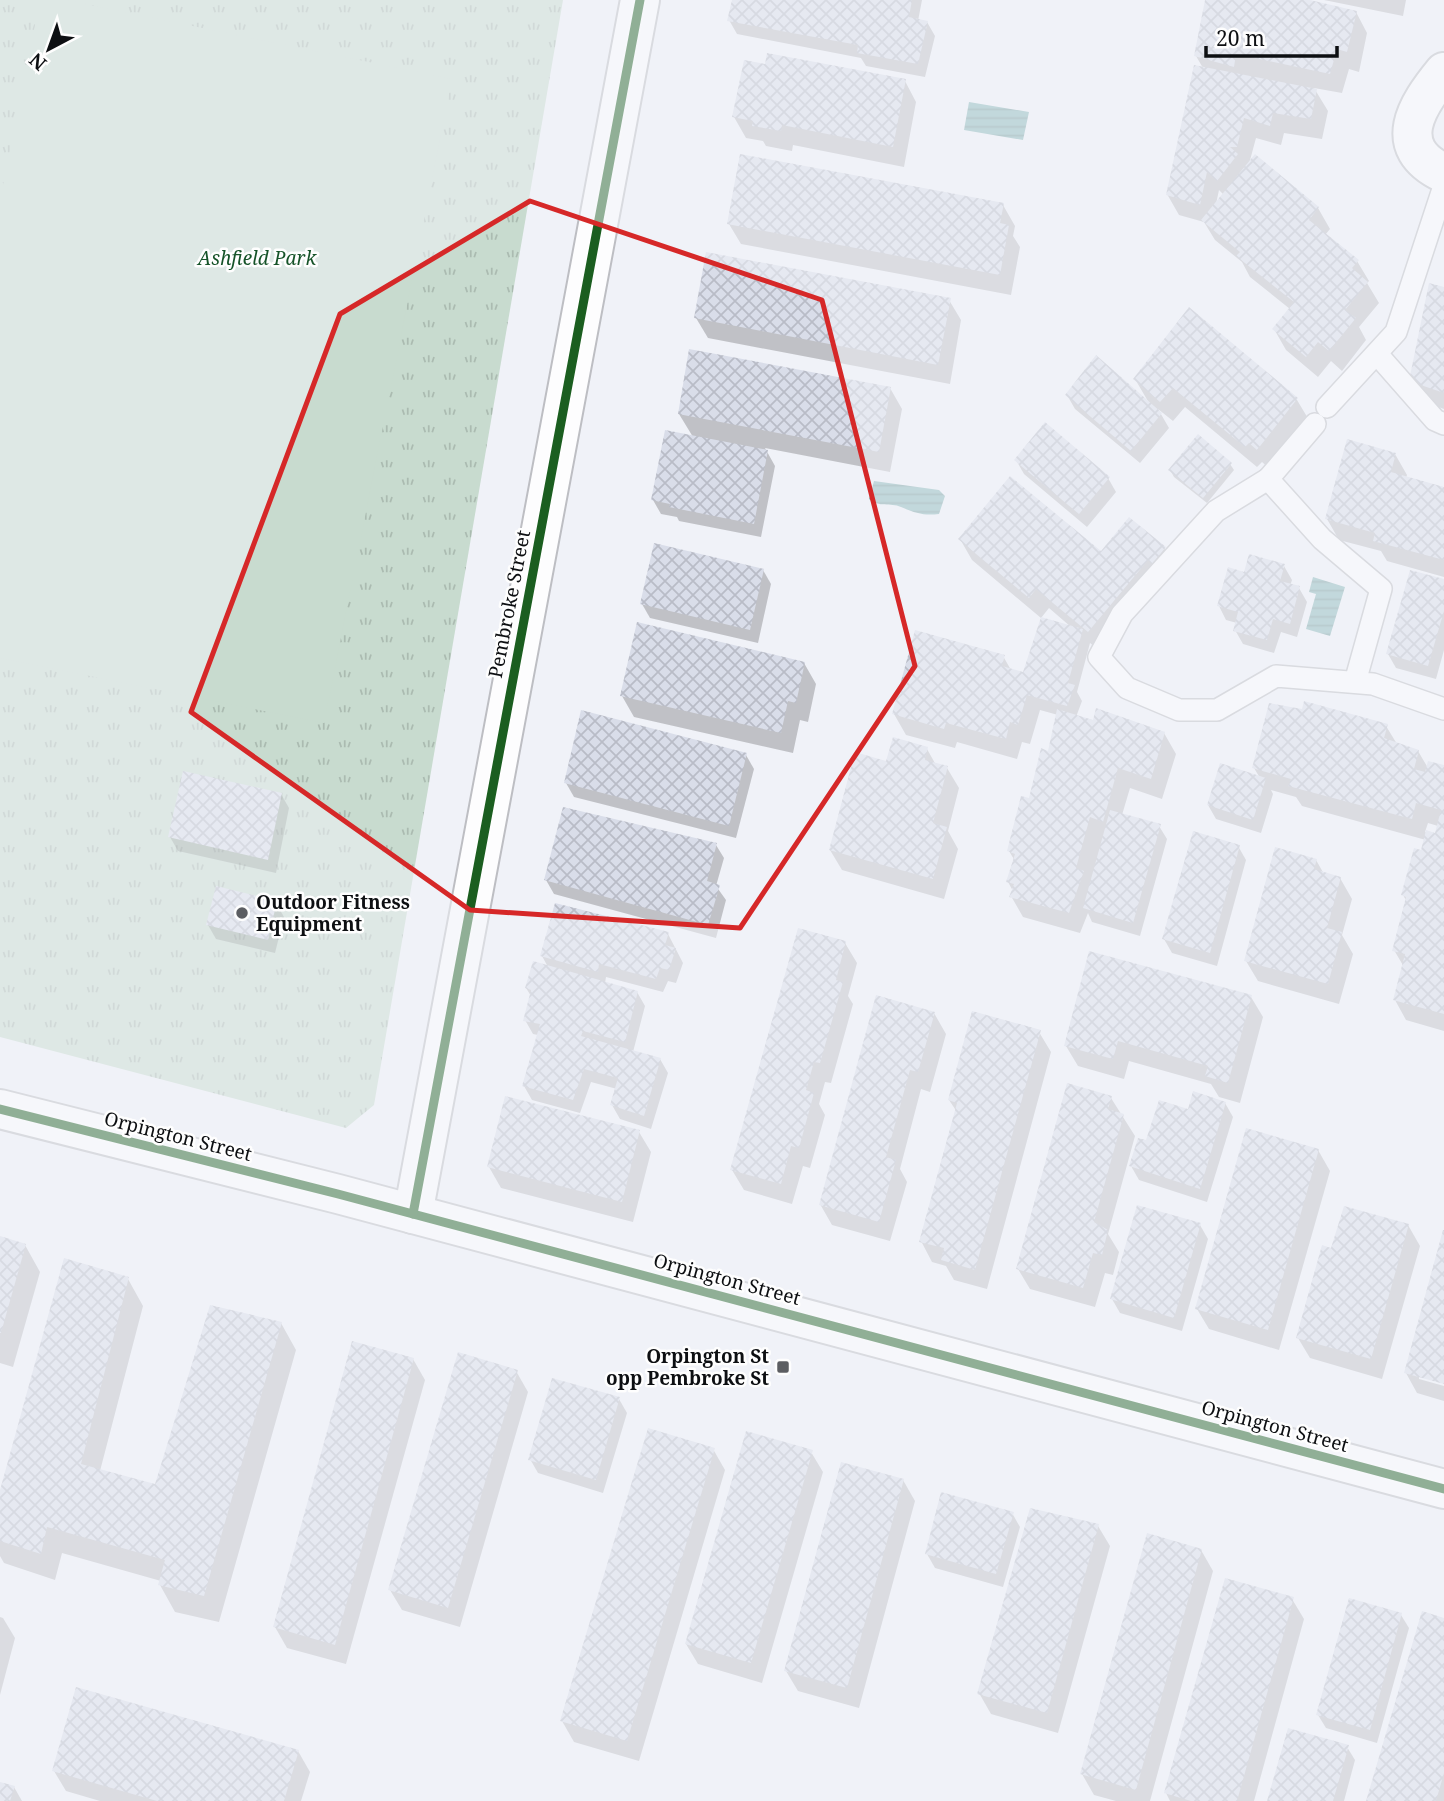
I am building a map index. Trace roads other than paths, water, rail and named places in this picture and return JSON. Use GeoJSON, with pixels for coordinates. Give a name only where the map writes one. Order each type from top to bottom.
{"type":"FeatureCollection","features":[{"type":"Feature","properties":{"kind":"street","name":"Pembroke Street"},"geometry":{"type":"LineString","coordinates":[[413,1214],[640,0]]}},
{"type":"Feature","properties":{"kind":"street"},"geometry":{"type":"LineString","coordinates":[[1444,72],[1422,100],[1412,125],[1418,150],[1425,160],[1444,173]]}},
{"type":"Feature","properties":{"kind":"street","name":"Orpington Street"},"geometry":{"type":"LineString","coordinates":[[0,1109],[413,1214],[1444,1489]]}},
{"type":"Feature","properties":{"kind":"lane"},"geometry":{"type":"LineString","coordinates":[[1444,186],[1396,332],[1268,479],[1216,511],[1122,614],[1099,657],[1127,688],[1179,710],[1217,710],[1276,676],[1373,684],[1444,709]]}},
{"type":"Feature","properties":{"kind":"lane"},"geometry":{"type":"LineString","coordinates":[[1377,354],[1435,420],[1444,424]]}},
{"type":"Feature","properties":{"kind":"lane"},"geometry":{"type":"LineString","coordinates":[[1268,479],[1322,539],[1381,589],[1354,682]]}},
{"type":"Feature","properties":{"kind":"water"},"geometry":{"type":"Polygon","coordinates":[[[969,102],[1029,112],[1023,140],[964,130],[969,102]]]}},
{"type":"Feature","properties":{"kind":"water"},"geometry":{"type":"Polygon","coordinates":[[[874,481],[939,490],[945,496],[939,514],[920,514],[873,502],[869,499],[874,481]]]}},
{"type":"Feature","properties":{"kind":"water"},"geometry":{"type":"Polygon","coordinates":[[[1313,577],[1345,587],[1330,636],[1306,629],[1316,594],[1309,592],[1313,577]]]}},
{"type":"Feature","properties":{"kind":"place","name":"Outdoor Fitness Equipment"},"geometry":{"type":"Point","coordinates":[242,913]}},
{"type":"Feature","properties":{"kind":"place","name":"Orpington St opp Pembroke St"},"geometry":{"type":"Point","coordinates":[783,1367]}},
{"type":"Feature","properties":{"kind":"park label","name":"Ashfield Park"},"geometry":{"type":"Point","coordinates":[257,258]}}]}
